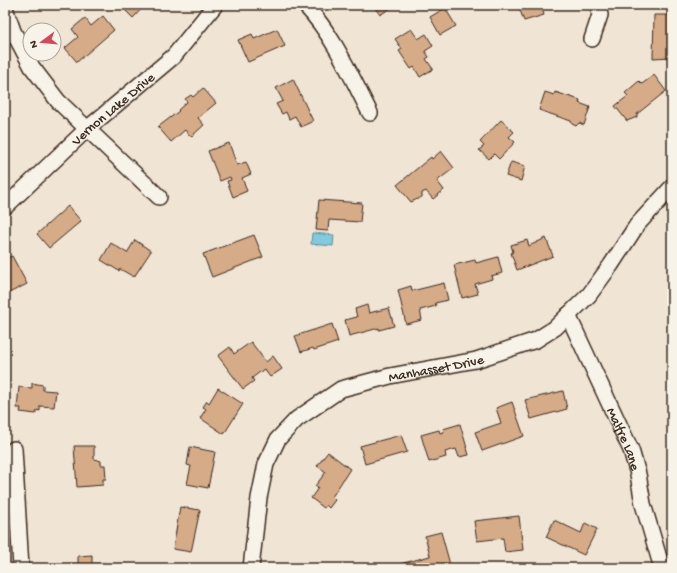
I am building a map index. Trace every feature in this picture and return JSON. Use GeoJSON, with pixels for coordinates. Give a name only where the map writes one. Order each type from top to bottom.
{"type":"FeatureCollection","features":[{"type":"Feature","properties":{"kind":"street","name":"Vernon Lake Drive"},"geometry":{"type":"LineString","coordinates":[[5,207],[86,129],[174,56],[215,5]]}},
{"type":"Feature","properties":{"kind":"street"},"geometry":{"type":"LineString","coordinates":[[305,5],[330,36],[370,113]]}},
{"type":"Feature","properties":{"kind":"street"},"geometry":{"type":"LineString","coordinates":[[592,39],[600,15],[598,5]]}},
{"type":"Feature","properties":{"kind":"street"},"geometry":{"type":"LineString","coordinates":[[5,8],[13,31],[32,67],[58,101],[159,197]]}},
{"type":"Feature","properties":{"kind":"street","name":"Manhasset Drive"},"geometry":{"type":"LineString","coordinates":[[251,568],[259,498],[266,464],[278,439],[297,419],[341,389],[390,376],[476,360],[536,340],[555,328],[589,295],[611,265],[636,225],[672,187]]}},
{"type":"Feature","properties":{"kind":"street","name":"Malfre Lane"},"geometry":{"type":"LineString","coordinates":[[568,315],[631,450],[638,474],[643,504],[662,568]]}},
{"type":"Feature","properties":{"kind":"street"},"geometry":{"type":"LineString","coordinates":[[14,449],[21,568]]}},
{"type":"Feature","properties":{"kind":"water"},"geometry":{"type":"Polygon","coordinates":[[[312,233],[334,235],[333,246],[311,244],[312,233]]]}},
{"type":"Feature","properties":{"kind":"building"},"geometry":{"type":"Polygon","coordinates":[[[120,5],[145,5],[133,18],[120,5]]]}},
{"type":"Feature","properties":{"kind":"building"},"geometry":{"type":"Polygon","coordinates":[[[373,5],[395,5],[380,15],[373,5]]]}},
{"type":"Feature","properties":{"kind":"building"},"geometry":{"type":"Polygon","coordinates":[[[518,5],[541,5],[544,15],[524,21],[518,5]]]}},
{"type":"Feature","properties":{"kind":"building"},"geometry":{"type":"Polygon","coordinates":[[[445,8],[456,26],[440,35],[430,17],[445,8]]]}},
{"type":"Feature","properties":{"kind":"building"},"geometry":{"type":"Polygon","coordinates":[[[654,15],[672,15],[672,57],[653,58],[654,15]]]}},
{"type":"Feature","properties":{"kind":"building"},"geometry":{"type":"Polygon","coordinates":[[[103,16],[114,30],[77,62],[65,48],[78,37],[72,29],[85,18],[91,26],[103,16]]]}},
{"type":"Feature","properties":{"kind":"building"},"geometry":{"type":"Polygon","coordinates":[[[277,29],[285,46],[248,62],[238,40],[252,34],[254,39],[277,29]]]}},
{"type":"Feature","properties":{"kind":"building"},"geometry":{"type":"Polygon","coordinates":[[[411,29],[418,39],[426,34],[433,46],[425,51],[429,57],[426,59],[433,69],[420,77],[414,67],[411,69],[399,51],[402,49],[395,39],[411,29]]]}},
{"type":"Feature","properties":{"kind":"building"},"geometry":{"type":"Polygon","coordinates":[[[654,75],[666,91],[637,114],[637,117],[627,121],[615,106],[628,96],[625,93],[639,81],[642,84],[654,75]]]}},
{"type":"Feature","properties":{"kind":"building"},"geometry":{"type":"Polygon","coordinates":[[[293,79],[313,121],[301,127],[295,116],[289,119],[286,112],[282,114],[276,104],[283,101],[276,88],[293,79]]]}},
{"type":"Feature","properties":{"kind":"building"},"geometry":{"type":"Polygon","coordinates":[[[203,88],[216,103],[198,118],[204,125],[191,137],[185,130],[171,142],[158,127],[179,111],[178,110],[187,102],[185,99],[191,95],[193,97],[203,88]]]}},
{"type":"Feature","properties":{"kind":"building"},"geometry":{"type":"Polygon","coordinates":[[[545,92],[554,95],[555,92],[580,100],[579,103],[590,107],[584,125],[579,123],[576,126],[572,124],[571,121],[539,110],[545,92]]]}},
{"type":"Feature","properties":{"kind":"building"},"geometry":{"type":"Polygon","coordinates":[[[6,117],[7,142],[5,142],[6,117]]]}},
{"type":"Feature","properties":{"kind":"building"},"geometry":{"type":"Polygon","coordinates":[[[501,120],[514,132],[509,137],[515,142],[499,159],[494,154],[489,159],[479,150],[484,146],[480,142],[501,120]]]}},
{"type":"Feature","properties":{"kind":"building"},"geometry":{"type":"Polygon","coordinates":[[[229,143],[237,165],[246,162],[251,174],[242,178],[247,191],[233,197],[227,181],[231,180],[230,177],[220,181],[208,151],[229,143]]]}},
{"type":"Feature","properties":{"kind":"building"},"geometry":{"type":"Polygon","coordinates":[[[441,151],[454,168],[437,181],[444,190],[433,199],[426,191],[422,193],[422,197],[411,202],[397,185],[431,157],[432,159],[441,151]]]}},
{"type":"Feature","properties":{"kind":"building"},"geometry":{"type":"Polygon","coordinates":[[[511,162],[525,166],[521,181],[506,176],[511,162]]]}},
{"type":"Feature","properties":{"kind":"building"},"geometry":{"type":"Polygon","coordinates":[[[319,200],[362,203],[360,222],[329,220],[328,231],[316,230],[319,200]]]}},
{"type":"Feature","properties":{"kind":"building"},"geometry":{"type":"Polygon","coordinates":[[[68,206],[81,221],[49,248],[37,234],[68,206]]]}},
{"type":"Feature","properties":{"kind":"building"},"geometry":{"type":"Polygon","coordinates":[[[254,235],[263,257],[212,277],[203,254],[254,235]]]}},
{"type":"Feature","properties":{"kind":"building"},"geometry":{"type":"Polygon","coordinates":[[[546,238],[553,256],[517,270],[511,253],[513,252],[511,245],[527,240],[529,246],[546,238]]]}},
{"type":"Feature","properties":{"kind":"building"},"geometry":{"type":"Polygon","coordinates":[[[135,240],[151,251],[134,277],[120,269],[119,271],[101,260],[111,243],[127,253],[135,240]]]}},
{"type":"Feature","properties":{"kind":"building"},"geometry":{"type":"Polygon","coordinates":[[[12,256],[27,284],[5,295],[5,259],[12,256]]]}},
{"type":"Feature","properties":{"kind":"building"},"geometry":{"type":"Polygon","coordinates":[[[498,257],[502,273],[491,276],[492,279],[475,284],[478,294],[462,298],[454,265],[475,260],[476,263],[498,257]]]}},
{"type":"Feature","properties":{"kind":"building"},"geometry":{"type":"Polygon","coordinates":[[[444,283],[448,300],[435,303],[436,306],[420,310],[422,320],[406,324],[398,290],[411,286],[412,291],[444,283]]]}},
{"type":"Feature","properties":{"kind":"building"},"geometry":{"type":"Polygon","coordinates":[[[367,305],[369,313],[389,308],[394,326],[379,330],[379,328],[349,336],[345,320],[357,317],[355,309],[367,305]]]}},
{"type":"Feature","properties":{"kind":"building"},"geometry":{"type":"Polygon","coordinates":[[[332,324],[338,342],[314,350],[313,348],[301,352],[295,336],[332,324]]]}},
{"type":"Feature","properties":{"kind":"building"},"geometry":{"type":"Polygon","coordinates":[[[251,342],[266,362],[273,356],[282,369],[270,377],[264,369],[252,378],[254,381],[243,389],[218,356],[230,347],[234,354],[251,342]]]}},
{"type":"Feature","properties":{"kind":"building"},"geometry":{"type":"Polygon","coordinates":[[[32,383],[43,385],[43,390],[56,391],[54,407],[40,406],[40,411],[37,410],[36,414],[20,412],[21,408],[17,408],[19,387],[32,388],[32,383]]]}},
{"type":"Feature","properties":{"kind":"building"},"geometry":{"type":"Polygon","coordinates":[[[218,388],[243,404],[224,434],[200,418],[206,409],[203,407],[207,401],[209,403],[218,388]]]}},
{"type":"Feature","properties":{"kind":"building"},"geometry":{"type":"Polygon","coordinates":[[[563,391],[567,409],[531,419],[525,400],[563,391]]]}},
{"type":"Feature","properties":{"kind":"building"},"geometry":{"type":"Polygon","coordinates":[[[512,402],[524,436],[482,451],[475,432],[501,423],[496,408],[512,402]]]}},
{"type":"Feature","properties":{"kind":"building"},"geometry":{"type":"Polygon","coordinates":[[[460,424],[469,455],[459,457],[456,449],[445,452],[446,457],[429,462],[421,435],[439,430],[440,433],[444,432],[443,429],[460,424]]]}},
{"type":"Feature","properties":{"kind":"building"},"geometry":{"type":"Polygon","coordinates":[[[401,435],[407,452],[365,464],[360,446],[401,435]]]}},
{"type":"Feature","properties":{"kind":"building"},"geometry":{"type":"Polygon","coordinates":[[[74,446],[94,446],[94,459],[101,461],[101,465],[105,465],[106,479],[103,479],[103,485],[77,487],[74,446]]]}},
{"type":"Feature","properties":{"kind":"building"},"geometry":{"type":"Polygon","coordinates":[[[190,447],[215,452],[208,488],[187,484],[191,466],[187,465],[190,447]]]}},
{"type":"Feature","properties":{"kind":"building"},"geometry":{"type":"Polygon","coordinates":[[[328,452],[350,469],[332,497],[335,500],[329,508],[326,505],[324,508],[311,498],[318,488],[315,486],[326,472],[317,466],[328,452]]]}},
{"type":"Feature","properties":{"kind":"building"},"geometry":{"type":"Polygon","coordinates":[[[180,507],[200,510],[191,552],[173,549],[180,507]]]}},
{"type":"Feature","properties":{"kind":"building"},"geometry":{"type":"Polygon","coordinates":[[[519,516],[523,550],[505,552],[503,538],[477,541],[474,521],[519,516]]]}},
{"type":"Feature","properties":{"kind":"building"},"geometry":{"type":"Polygon","coordinates":[[[554,520],[581,533],[585,523],[597,529],[584,555],[546,537],[554,520]]]}},
{"type":"Feature","properties":{"kind":"building"},"geometry":{"type":"Polygon","coordinates":[[[441,532],[451,568],[401,568],[400,564],[430,556],[425,536],[441,532]]]}},
{"type":"Feature","properties":{"kind":"building"},"geometry":{"type":"Polygon","coordinates":[[[92,555],[92,564],[106,563],[106,568],[46,568],[46,566],[78,564],[78,556],[92,555]]]}}]}
